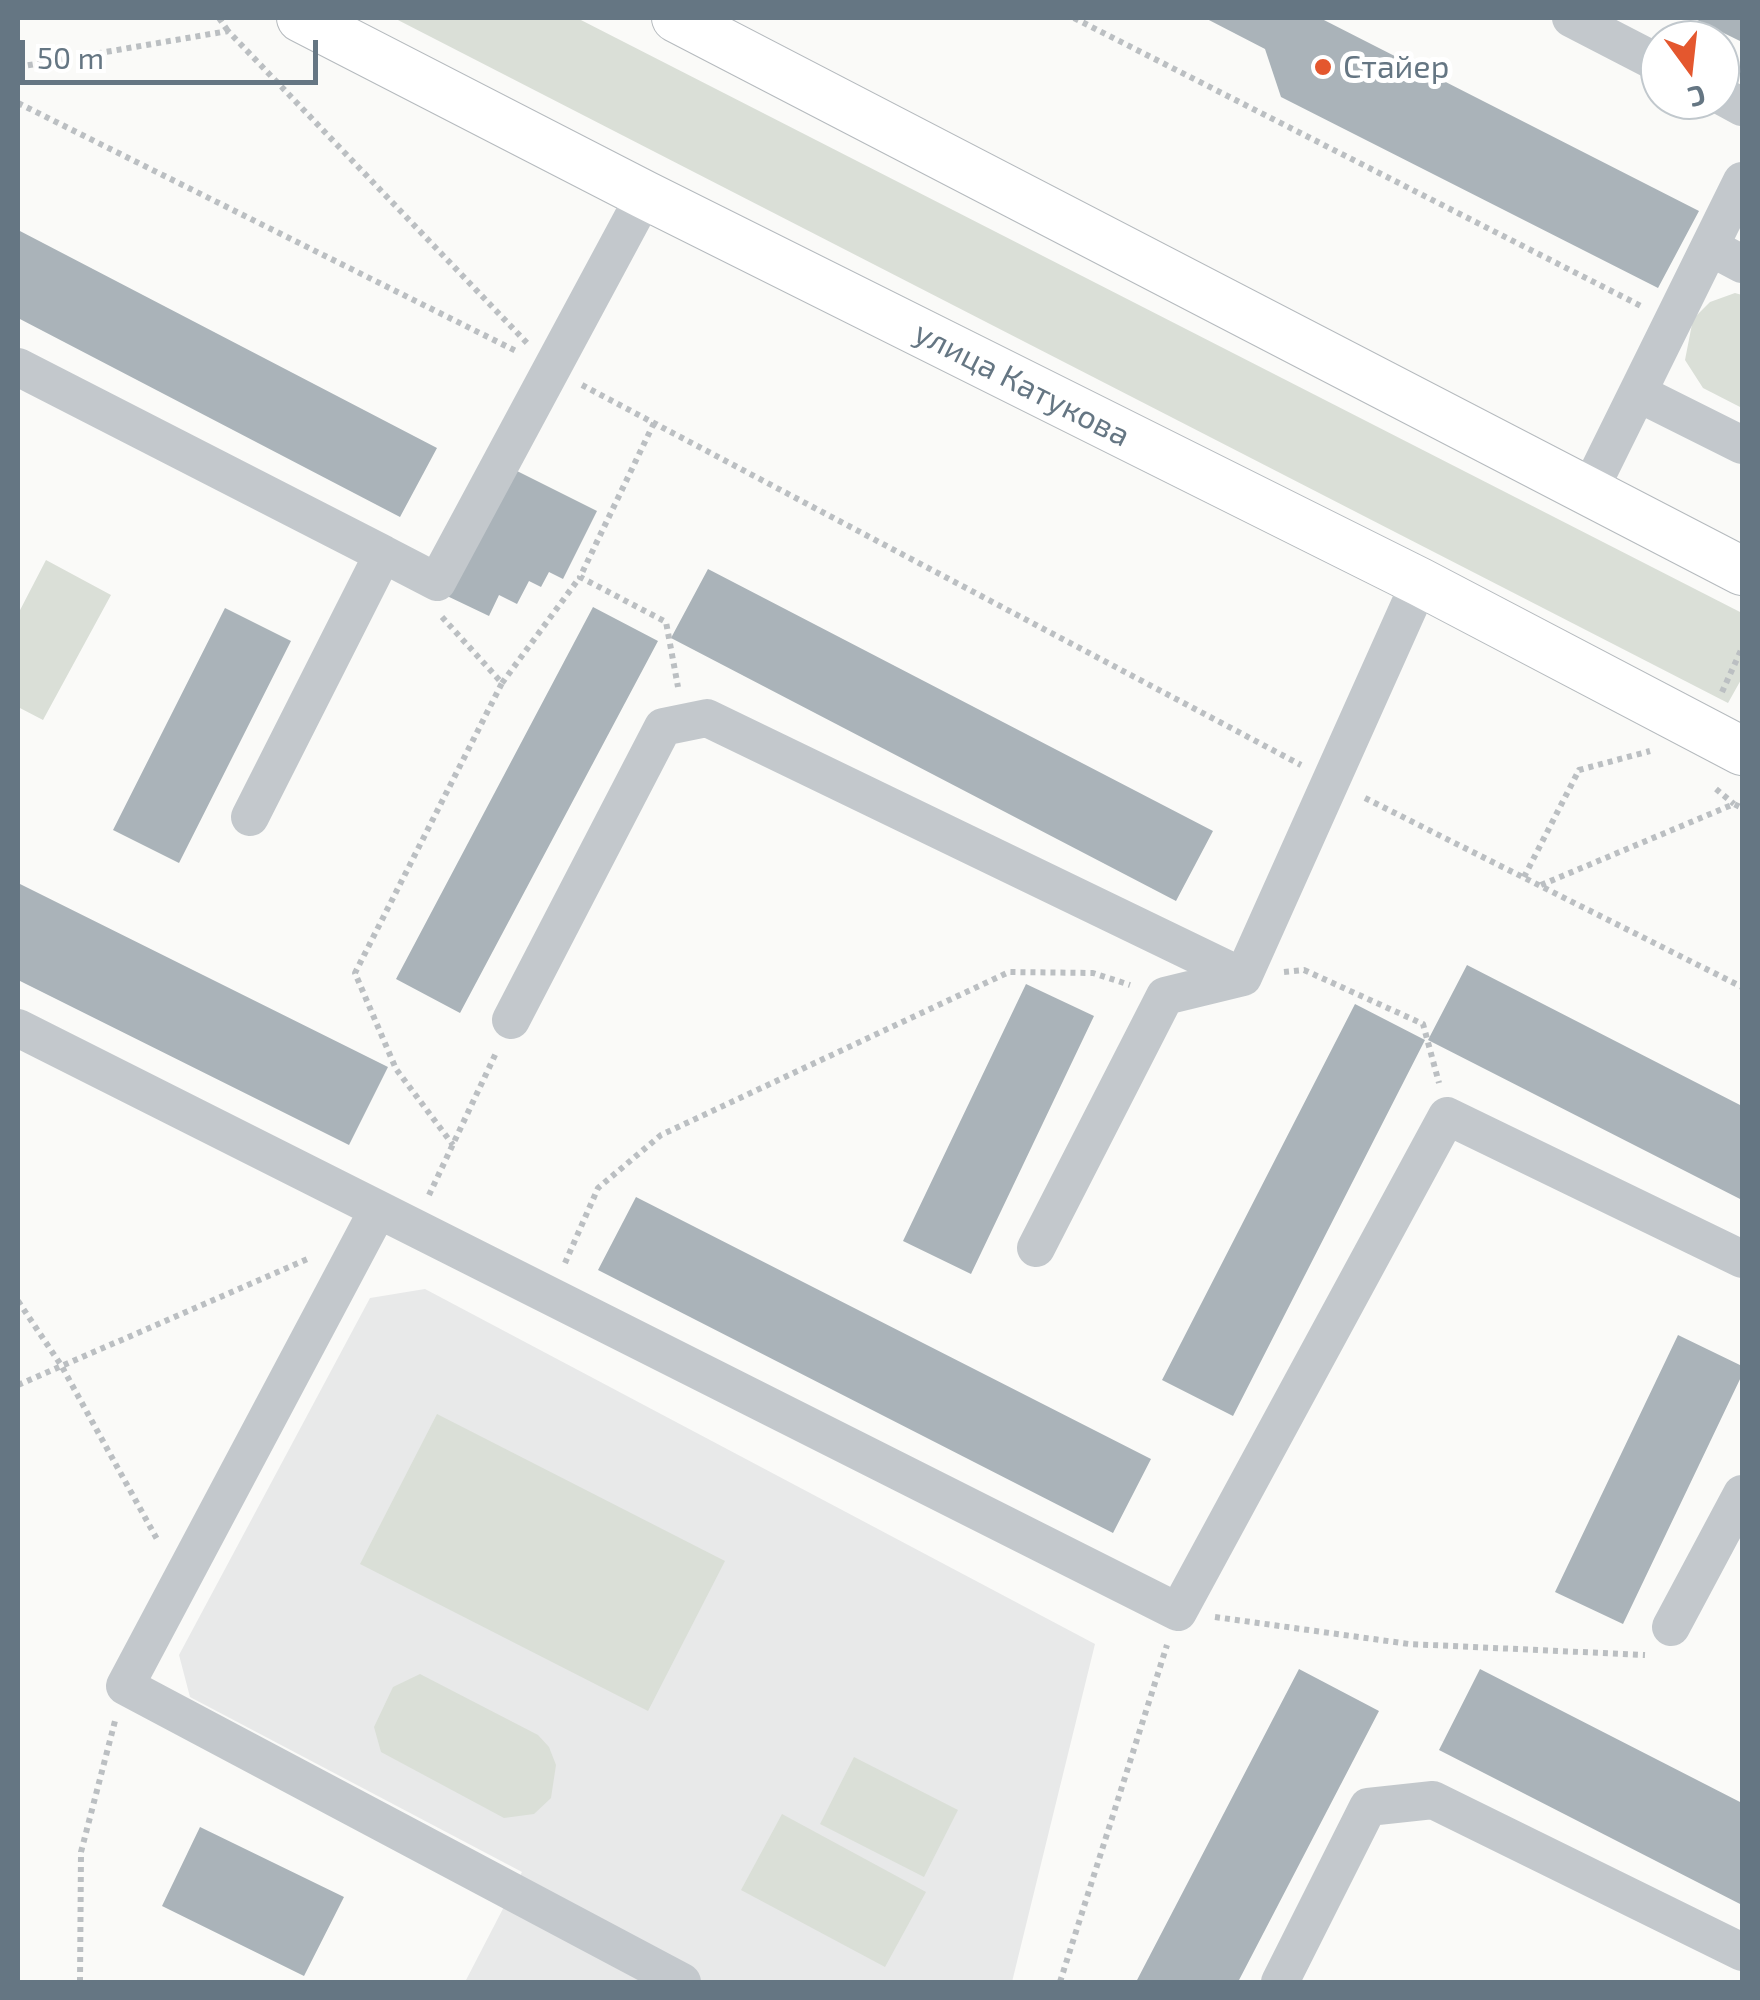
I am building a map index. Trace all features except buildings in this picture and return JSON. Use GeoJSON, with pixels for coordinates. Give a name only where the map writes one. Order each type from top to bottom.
{"type":"FeatureCollection","features":[{"type":"Feature","properties":{"kind":"main road","name":"улица Катукова"},"geometry":{"type":"LineString","coordinates":[[301,18],[645,195],[1420,582],[1742,751]]}},
{"type":"Feature","properties":{"kind":"main road"},"geometry":{"type":"LineString","coordinates":[[676,18],[1742,571]]}},
{"type":"Feature","properties":{"kind":"street"},"geometry":{"type":"LineString","coordinates":[[1571,18],[1640,54]]}},
{"type":"Feature","properties":{"kind":"street"},"geometry":{"type":"LineString","coordinates":[[1589,491],[1673,322],[1726,255],[1742,182]]}},
{"type":"Feature","properties":{"kind":"street"},"geometry":{"type":"LineString","coordinates":[[18,368],[438,582],[645,195]]}},
{"type":"Feature","properties":{"kind":"street"},"geometry":{"type":"LineString","coordinates":[[1638,393],[1742,445]]}},
{"type":"Feature","properties":{"kind":"street"},"geometry":{"type":"LineString","coordinates":[[250,817],[383,554]]}},
{"type":"Feature","properties":{"kind":"street"},"geometry":{"type":"LineString","coordinates":[[1243,977],[1420,582]]}},
{"type":"Feature","properties":{"kind":"street"},"geometry":{"type":"LineString","coordinates":[[511,1020],[664,727],[707,718],[1243,977]]}},
{"type":"Feature","properties":{"kind":"street"},"geometry":{"type":"LineString","coordinates":[[1036,1248],[1166,996],[1243,977]]}},
{"type":"Feature","properties":{"kind":"street"},"geometry":{"type":"LineString","coordinates":[[18,1028],[371,1222],[413,1228],[1178,1612],[1447,1116],[1742,1260]]}},
{"type":"Feature","properties":{"kind":"street"},"geometry":{"type":"LineString","coordinates":[[371,1222],[125,1686],[213,1737],[682,1982]]}},
{"type":"Feature","properties":{"kind":"street"},"geometry":{"type":"LineString","coordinates":[[1671,1627],[1742,1494]]}},
{"type":"Feature","properties":{"kind":"street"},"geometry":{"type":"LineString","coordinates":[[1280,1982],[1368,1807],[1433,1800],[1742,1952]]}},
{"type":"Feature","properties":{"kind":"path"},"geometry":{"type":"LineString","coordinates":[[219,18],[552,369]]}},
{"type":"Feature","properties":{"kind":"path"},"geometry":{"type":"LineString","coordinates":[[1074,18],[1673,322]]}},
{"type":"Feature","properties":{"kind":"path"},"geometry":{"type":"LineString","coordinates":[[18,67],[228,31]]}},
{"type":"Feature","properties":{"kind":"path"},"geometry":{"type":"LineString","coordinates":[[18,103],[552,369],[1331,781],[1742,986]]}},
{"type":"Feature","properties":{"kind":"path"},"geometry":{"type":"LineString","coordinates":[[452,1145],[396,1069],[355,973],[502,684],[580,577],[654,423]]}},
{"type":"Feature","properties":{"kind":"path"},"geometry":{"type":"LineString","coordinates":[[580,577],[666,622],[684,722]]}},
{"type":"Feature","properties":{"kind":"path"},"geometry":{"type":"LineString","coordinates":[[438,582],[438,612],[502,684]]}},
{"type":"Feature","properties":{"kind":"path"},"geometry":{"type":"LineString","coordinates":[[1524,877],[1579,770],[1650,751],[1662,756]]}},
{"type":"Feature","properties":{"kind":"path"},"geometry":{"type":"LineString","coordinates":[[1540,885],[1734,804],[1742,808]]}},
{"type":"Feature","properties":{"kind":"path"},"geometry":{"type":"LineString","coordinates":[[1243,977],[1304,970],[1423,1024],[1447,1116]]}},
{"type":"Feature","properties":{"kind":"path"},"geometry":{"type":"LineString","coordinates":[[551,1297],[598,1188],[661,1135],[1009,972],[1093,973],[1166,996]]}},
{"type":"Feature","properties":{"kind":"path"},"geometry":{"type":"LineString","coordinates":[[413,1228],[511,1020]]}},
{"type":"Feature","properties":{"kind":"path"},"geometry":{"type":"LineString","coordinates":[[18,1384],[371,1222]]}},
{"type":"Feature","properties":{"kind":"path"},"geometry":{"type":"LineString","coordinates":[[18,1301],[61,1365],[180,1581]]}},
{"type":"Feature","properties":{"kind":"path"},"geometry":{"type":"LineString","coordinates":[[1060,1982],[1178,1612],[1409,1644],[1649,1655],[1671,1627]]}},
{"type":"Feature","properties":{"kind":"path"},"geometry":{"type":"LineString","coordinates":[[80,1982],[81,1852],[125,1686]]}},
{"type":"Feature","properties":{"kind":"shaded area"},"geometry":{"type":"Polygon","coordinates":[[[394,18],[577,18],[1742,613],[1742,678],[1728,703],[394,18]]]}},
{"type":"Feature","properties":{"kind":"shaded area"},"geometry":{"type":"Polygon","coordinates":[[[1735,293],[1742,295],[1742,408],[1703,388],[1685,360],[1693,319],[1710,302],[1735,293]]]}},
{"type":"Feature","properties":{"kind":"shaded area"},"geometry":{"type":"Polygon","coordinates":[[[46,560],[111,595],[43,720],[18,707],[18,614],[46,560]]]}},
{"type":"Feature","properties":{"kind":"shaded area"},"geometry":{"type":"Polygon","coordinates":[[[425,1289],[1095,1644],[1012,1982],[465,1982],[522,1872],[190,1697],[179,1655],[370,1298],[425,1289]]]}},
{"type":"Feature","properties":{"kind":"shaded area"},"geometry":{"type":"Polygon","coordinates":[[[437,1414],[725,1561],[648,1711],[360,1564],[437,1414]]]}},
{"type":"Feature","properties":{"kind":"shaded area"},"geometry":{"type":"Polygon","coordinates":[[[420,1674],[538,1735],[549,1747],[556,1765],[551,1798],[534,1814],[504,1818],[381,1752],[374,1727],[393,1687],[420,1674]]]}},
{"type":"Feature","properties":{"kind":"shaded area"},"geometry":{"type":"Polygon","coordinates":[[[854,1757],[958,1810],[924,1877],[820,1824],[854,1757]]]}},
{"type":"Feature","properties":{"kind":"shaded area"},"geometry":{"type":"Polygon","coordinates":[[[782,1814],[926,1892],[885,1967],[741,1890],[782,1814]]]}},
{"type":"Feature","properties":{"kind":"place","name":"Стайер"},"geometry":{"type":"Point","coordinates":[1323,67]}}]}
